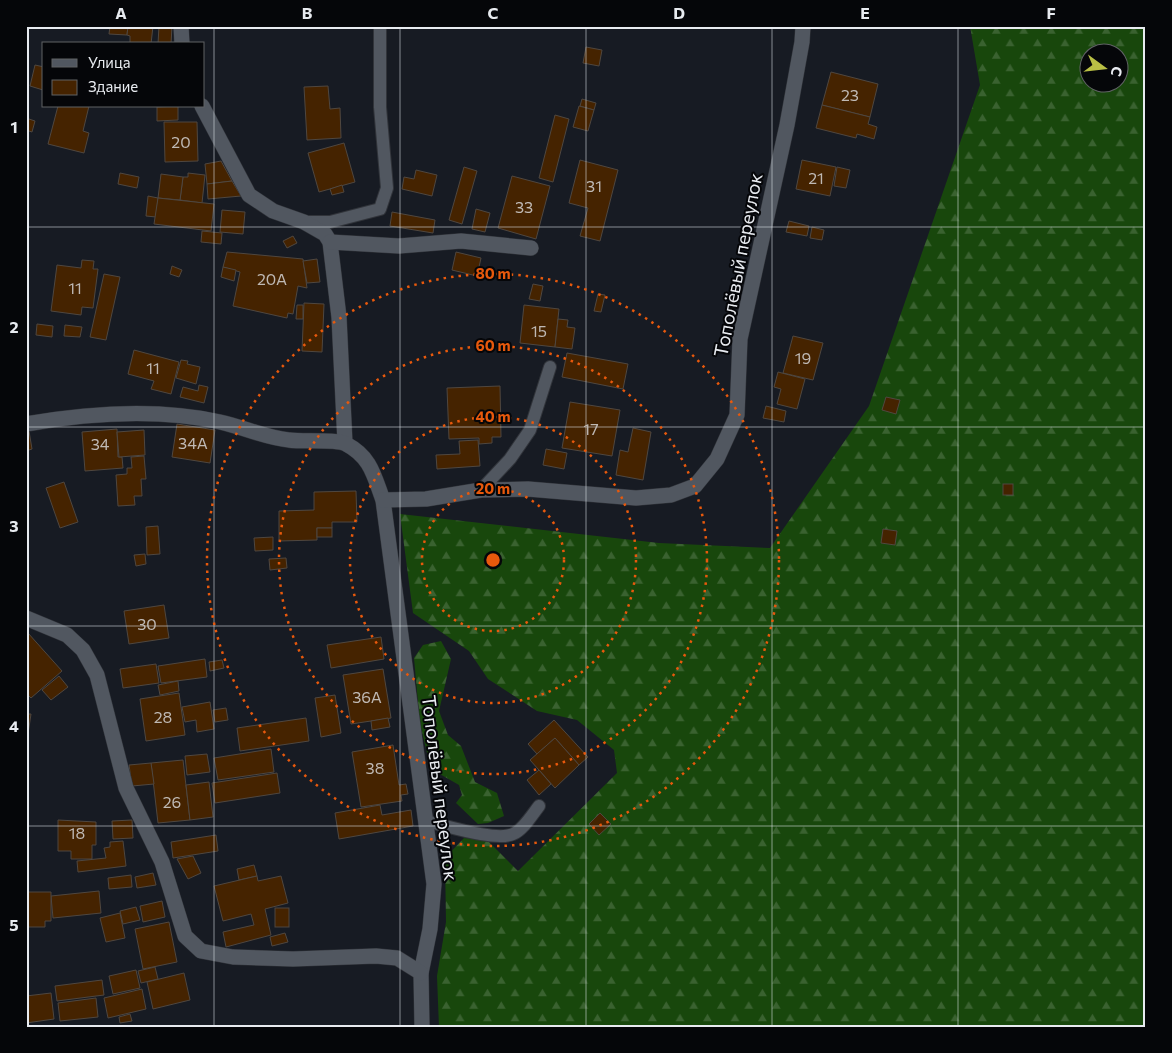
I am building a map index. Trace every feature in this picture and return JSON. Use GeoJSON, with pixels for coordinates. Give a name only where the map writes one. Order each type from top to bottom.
{"type":"FeatureCollection","features":[{"type":"Feature","properties":{"kind":"street"},"geometry":{"type":"LineString","coordinates":[[181,26],[182,42]]}},
{"type":"Feature","properties":{"kind":"street","name":"Тополёвый переулок"},"geometry":{"type":"LineString","coordinates":[[383,500],[426,499],[481,490],[528,489],[636,498],[671,495],[695,486],[717,459],[737,414],[740,338],[787,125],[802,42],[803,26]]}},
{"type":"Feature","properties":{"kind":"street"},"geometry":{"type":"LineString","coordinates":[[26,424],[48,420],[124,414],[170,414],[219,422],[288,440],[345,443],[339,317],[330,242],[325,234],[304,222],[273,211],[249,195],[203,108]]}},
{"type":"Feature","properties":{"kind":"street"},"geometry":{"type":"LineString","coordinates":[[330,242],[399,246],[461,241],[531,248]]}},
{"type":"Feature","properties":{"kind":"street","name":"Тополёвый переулок"},"geometry":{"type":"LineString","coordinates":[[345,443],[364,457],[371,466],[383,500],[434,884],[430,930],[421,973],[422,1027]]}},
{"type":"Feature","properties":{"kind":"street"},"geometry":{"type":"LineString","coordinates":[[26,618],[67,635],[83,650],[97,675],[126,788],[162,862],[185,936],[201,951],[233,957],[285,959],[376,956],[397,958],[421,973]]}},
{"type":"Feature","properties":{"kind":"lane"},"geometry":{"type":"LineString","coordinates":[[304,222],[330,222],[380,210],[387,188],[380,107],[380,26]]}},
{"type":"Feature","properties":{"kind":"lane"},"geometry":{"type":"LineString","coordinates":[[481,490],[510,459],[530,430],[550,367]]}},
{"type":"Feature","properties":{"kind":"lane"},"geometry":{"type":"LineString","coordinates":[[425,821],[498,836],[513,834],[522,827],[539,806]]}},
{"type":"Feature","properties":{"kind":"green space"},"geometry":{"type":"Polygon","coordinates":[[[970,26],[1146,26],[1146,1027],[439,1027],[437,976],[446,922],[445,858],[464,838],[487,840],[518,871],[617,773],[614,750],[577,720],[537,711],[488,679],[469,651],[413,613],[400,514],[659,543],[770,548],[869,406],[980,85],[970,26]]]}},
{"type":"Feature","properties":{"kind":"green space"},"geometry":{"type":"Polygon","coordinates":[[[441,641],[451,659],[439,711],[448,735],[461,746],[475,782],[497,793],[504,816],[488,823],[478,824],[456,803],[462,795],[459,785],[431,769],[420,724],[414,658],[423,645],[441,641]]]}},
{"type":"Feature","properties":{"kind":"building"},"geometry":{"type":"Polygon","coordinates":[[[110,26],[128,26],[127,35],[109,34],[110,26]]]}},
{"type":"Feature","properties":{"kind":"building"},"geometry":{"type":"Polygon","coordinates":[[[128,26],[153,26],[151,42],[130,42],[130,36],[127,35],[128,26]]]}},
{"type":"Feature","properties":{"kind":"building"},"geometry":{"type":"Polygon","coordinates":[[[159,26],[172,26],[171,42],[158,42],[159,26]]]}},
{"type":"Feature","properties":{"kind":"building"},"geometry":{"type":"Polygon","coordinates":[[[586,47],[602,50],[599,66],[583,63],[586,47]]]}},
{"type":"Feature","properties":{"kind":"building"},"geometry":{"type":"Polygon","coordinates":[[[35,65],[42,67],[42,90],[30,86],[35,65]]]}},
{"type":"Feature","properties":{"kind":"building"},"geometry":{"type":"Polygon","coordinates":[[[831,72],[878,84],[870,117],[822,105],[831,72]]]}},
{"type":"Feature","properties":{"kind":"building"},"geometry":{"type":"Polygon","coordinates":[[[328,86],[330,109],[340,108],[341,138],[307,140],[304,87],[328,86]]]}},
{"type":"Feature","properties":{"kind":"building"},"geometry":{"type":"Polygon","coordinates":[[[582,99],[596,103],[594,110],[580,106],[582,99]]]}},
{"type":"Feature","properties":{"kind":"building"},"geometry":{"type":"Polygon","coordinates":[[[822,105],[870,117],[868,124],[877,127],[874,139],[857,134],[856,138],[816,128],[822,105]]]}},
{"type":"Feature","properties":{"kind":"building"},"geometry":{"type":"Polygon","coordinates":[[[579,106],[594,110],[588,131],[573,127],[579,106]]]}},
{"type":"Feature","properties":{"kind":"building"},"geometry":{"type":"Polygon","coordinates":[[[57,108],[89,108],[83,131],[89,133],[84,153],[48,144],[57,108]]]}},
{"type":"Feature","properties":{"kind":"building"},"geometry":{"type":"Polygon","coordinates":[[[157,108],[178,108],[178,120],[157,121],[157,108]]]}},
{"type":"Feature","properties":{"kind":"building"},"geometry":{"type":"Polygon","coordinates":[[[555,115],[569,119],[553,182],[539,178],[555,115]]]}},
{"type":"Feature","properties":{"kind":"building"},"geometry":{"type":"Polygon","coordinates":[[[26,118],[35,121],[32,132],[26,130],[26,118]]]}},
{"type":"Feature","properties":{"kind":"building"},"geometry":{"type":"Polygon","coordinates":[[[164,122],[197,122],[198,161],[165,162],[164,122]]]}},
{"type":"Feature","properties":{"kind":"building"},"geometry":{"type":"Polygon","coordinates":[[[344,143],[355,182],[319,192],[308,153],[344,143]]]}},
{"type":"Feature","properties":{"kind":"building"},"geometry":{"type":"Polygon","coordinates":[[[580,160],[618,170],[600,241],[580,236],[588,208],[569,203],[580,160]]]}},
{"type":"Feature","properties":{"kind":"building"},"geometry":{"type":"Polygon","coordinates":[[[802,160],[836,167],[830,196],[796,189],[802,160]]]}},
{"type":"Feature","properties":{"kind":"building"},"geometry":{"type":"Polygon","coordinates":[[[221,161],[232,181],[207,184],[205,164],[221,161]]]}},
{"type":"Feature","properties":{"kind":"building"},"geometry":{"type":"Polygon","coordinates":[[[464,167],[477,171],[462,224],[449,220],[464,167]]]}},
{"type":"Feature","properties":{"kind":"building"},"geometry":{"type":"Polygon","coordinates":[[[837,167],[850,170],[846,188],[834,186],[837,167]]]}},
{"type":"Feature","properties":{"kind":"building"},"geometry":{"type":"Polygon","coordinates":[[[416,170],[437,175],[432,196],[402,189],[404,177],[414,179],[416,170]]]}},
{"type":"Feature","properties":{"kind":"building"},"geometry":{"type":"Polygon","coordinates":[[[120,173],[139,177],[137,188],[118,184],[120,173]]]}},
{"type":"Feature","properties":{"kind":"building"},"geometry":{"type":"Polygon","coordinates":[[[188,173],[205,175],[202,203],[180,200],[183,177],[188,177],[188,173]]]}},
{"type":"Feature","properties":{"kind":"building"},"geometry":{"type":"Polygon","coordinates":[[[161,174],[183,177],[180,200],[158,198],[161,174]]]}},
{"type":"Feature","properties":{"kind":"building"},"geometry":{"type":"Polygon","coordinates":[[[512,176],[550,186],[536,239],[498,228],[512,176]]]}},
{"type":"Feature","properties":{"kind":"building"},"geometry":{"type":"Polygon","coordinates":[[[232,181],[241,196],[208,199],[207,184],[232,181]]]}},
{"type":"Feature","properties":{"kind":"building"},"geometry":{"type":"Polygon","coordinates":[[[342,185],[344,192],[332,195],[330,189],[342,185]]]}},
{"type":"Feature","properties":{"kind":"building"},"geometry":{"type":"Polygon","coordinates":[[[148,196],[158,198],[156,217],[146,216],[148,196]]]}},
{"type":"Feature","properties":{"kind":"building"},"geometry":{"type":"Polygon","coordinates":[[[158,198],[214,204],[211,231],[154,224],[158,198]]]}},
{"type":"Feature","properties":{"kind":"building"},"geometry":{"type":"Polygon","coordinates":[[[476,209],[490,213],[485,232],[472,229],[476,209]]]}},
{"type":"Feature","properties":{"kind":"building"},"geometry":{"type":"Polygon","coordinates":[[[222,210],[245,212],[243,234],[220,232],[222,210]]]}},
{"type":"Feature","properties":{"kind":"building"},"geometry":{"type":"Polygon","coordinates":[[[392,212],[435,220],[433,233],[390,226],[392,212]]]}},
{"type":"Feature","properties":{"kind":"building"},"geometry":{"type":"Polygon","coordinates":[[[789,221],[809,226],[807,236],[786,232],[789,221]]]}},
{"type":"Feature","properties":{"kind":"building"},"geometry":{"type":"Polygon","coordinates":[[[812,227],[824,230],[822,240],[810,238],[812,227]]]}},
{"type":"Feature","properties":{"kind":"building"},"geometry":{"type":"Polygon","coordinates":[[[202,231],[222,233],[221,244],[201,242],[202,231]]]}},
{"type":"Feature","properties":{"kind":"building"},"geometry":{"type":"Polygon","coordinates":[[[293,236],[297,243],[287,248],[283,241],[293,236]]]}},
{"type":"Feature","properties":{"kind":"building"},"geometry":{"type":"Polygon","coordinates":[[[227,252],[303,259],[307,288],[298,286],[293,314],[288,313],[287,318],[233,306],[240,272],[223,267],[227,252]]]}},
{"type":"Feature","properties":{"kind":"building"},"geometry":{"type":"Polygon","coordinates":[[[456,252],[481,258],[477,276],[452,270],[456,252]]]}},
{"type":"Feature","properties":{"kind":"building"},"geometry":{"type":"Polygon","coordinates":[[[317,259],[320,282],[307,283],[303,261],[317,259]]]}},
{"type":"Feature","properties":{"kind":"building"},"geometry":{"type":"Polygon","coordinates":[[[82,260],[94,261],[93,269],[98,269],[93,308],[82,307],[81,315],[51,311],[57,265],[81,268],[82,260]]]}},
{"type":"Feature","properties":{"kind":"building"},"geometry":{"type":"Polygon","coordinates":[[[172,266],[182,270],[179,277],[170,274],[172,266]]]}},
{"type":"Feature","properties":{"kind":"building"},"geometry":{"type":"Polygon","coordinates":[[[223,267],[236,270],[234,281],[221,277],[223,267]]]}},
{"type":"Feature","properties":{"kind":"building"},"geometry":{"type":"Polygon","coordinates":[[[104,274],[120,277],[106,340],[90,337],[104,274]]]}},
{"type":"Feature","properties":{"kind":"building"},"geometry":{"type":"Polygon","coordinates":[[[533,284],[543,286],[540,301],[529,299],[533,284]]]}},
{"type":"Feature","properties":{"kind":"building"},"geometry":{"type":"Polygon","coordinates":[[[598,294],[605,295],[601,312],[594,311],[598,294]]]}},
{"type":"Feature","properties":{"kind":"building"},"geometry":{"type":"Polygon","coordinates":[[[304,303],[324,304],[322,352],[302,351],[304,303]]]}},
{"type":"Feature","properties":{"kind":"building"},"geometry":{"type":"Polygon","coordinates":[[[297,305],[303,305],[303,319],[296,319],[297,305]]]}},
{"type":"Feature","properties":{"kind":"building"},"geometry":{"type":"Polygon","coordinates":[[[524,305],[559,309],[555,347],[520,343],[524,305]]]}},
{"type":"Feature","properties":{"kind":"building"},"geometry":{"type":"Polygon","coordinates":[[[558,319],[568,320],[567,327],[575,328],[572,349],[555,347],[558,319]]]}},
{"type":"Feature","properties":{"kind":"building"},"geometry":{"type":"Polygon","coordinates":[[[37,324],[53,326],[52,337],[36,335],[37,324]]]}},
{"type":"Feature","properties":{"kind":"building"},"geometry":{"type":"Polygon","coordinates":[[[65,325],[82,327],[80,337],[64,336],[65,325]]]}},
{"type":"Feature","properties":{"kind":"building"},"geometry":{"type":"Polygon","coordinates":[[[793,336],[823,343],[813,380],[783,373],[793,336]]]}},
{"type":"Feature","properties":{"kind":"building"},"geometry":{"type":"Polygon","coordinates":[[[134,350],[179,362],[171,394],[151,389],[154,381],[128,374],[134,350]]]}},
{"type":"Feature","properties":{"kind":"building"},"geometry":{"type":"Polygon","coordinates":[[[567,353],[628,364],[623,389],[562,377],[567,353]]]}},
{"type":"Feature","properties":{"kind":"building"},"geometry":{"type":"Polygon","coordinates":[[[181,360],[188,361],[187,364],[200,367],[196,384],[176,378],[181,360]]]}},
{"type":"Feature","properties":{"kind":"building"},"geometry":{"type":"Polygon","coordinates":[[[778,372],[805,379],[797,409],[777,404],[781,389],[774,387],[778,372]]]}},
{"type":"Feature","properties":{"kind":"building"},"geometry":{"type":"Polygon","coordinates":[[[199,385],[208,387],[204,403],[180,397],[183,387],[198,391],[199,385]]]}},
{"type":"Feature","properties":{"kind":"building"},"geometry":{"type":"Polygon","coordinates":[[[500,386],[501,437],[492,437],[492,443],[479,444],[479,438],[449,439],[447,388],[500,386]]]}},
{"type":"Feature","properties":{"kind":"building"},"geometry":{"type":"Polygon","coordinates":[[[886,397],[900,400],[896,414],[882,410],[886,397]]]}},
{"type":"Feature","properties":{"kind":"building"},"geometry":{"type":"Polygon","coordinates":[[[570,402],[620,410],[612,456],[562,448],[570,402]]]}},
{"type":"Feature","properties":{"kind":"building"},"geometry":{"type":"Polygon","coordinates":[[[766,406],[786,411],[784,422],[763,418],[766,406]]]}},
{"type":"Feature","properties":{"kind":"building"},"geometry":{"type":"Polygon","coordinates":[[[177,424],[215,430],[210,463],[172,457],[177,424]]]}},
{"type":"Feature","properties":{"kind":"building"},"geometry":{"type":"Polygon","coordinates":[[[633,428],[651,432],[643,480],[616,475],[620,450],[628,452],[633,428]]]}},
{"type":"Feature","properties":{"kind":"building"},"geometry":{"type":"Polygon","coordinates":[[[117,429],[118,457],[122,457],[123,468],[85,471],[82,432],[117,429]]]}},
{"type":"Feature","properties":{"kind":"building"},"geometry":{"type":"Polygon","coordinates":[[[144,430],[145,455],[119,457],[117,432],[144,430]]]}},
{"type":"Feature","properties":{"kind":"building"},"geometry":{"type":"Polygon","coordinates":[[[29,431],[32,449],[26,451],[26,432],[29,431]]]}},
{"type":"Feature","properties":{"kind":"building"},"geometry":{"type":"Polygon","coordinates":[[[478,440],[480,466],[437,469],[436,455],[460,454],[459,441],[478,440]]]}},
{"type":"Feature","properties":{"kind":"building"},"geometry":{"type":"Polygon","coordinates":[[[546,449],[567,453],[564,469],[543,465],[546,449]]]}},
{"type":"Feature","properties":{"kind":"building"},"geometry":{"type":"Polygon","coordinates":[[[144,456],[146,479],[141,479],[142,496],[134,496],[135,505],[118,506],[116,475],[127,474],[127,468],[132,468],[131,457],[144,456]]]}},
{"type":"Feature","properties":{"kind":"building"},"geometry":{"type":"Polygon","coordinates":[[[64,482],[78,522],[60,528],[46,488],[64,482]]]}},
{"type":"Feature","properties":{"kind":"building"},"geometry":{"type":"Polygon","coordinates":[[[1003,484],[1013,484],[1013,495],[1003,495],[1003,484]]]}},
{"type":"Feature","properties":{"kind":"building"},"geometry":{"type":"Polygon","coordinates":[[[356,491],[357,522],[332,522],[332,528],[317,528],[317,540],[279,541],[279,511],[314,510],[314,492],[356,491]]]}},
{"type":"Feature","properties":{"kind":"building"},"geometry":{"type":"Polygon","coordinates":[[[158,526],[160,554],[147,555],[146,527],[158,526]]]}},
{"type":"Feature","properties":{"kind":"building"},"geometry":{"type":"Polygon","coordinates":[[[317,528],[332,528],[332,537],[317,537],[317,528]]]}},
{"type":"Feature","properties":{"kind":"building"},"geometry":{"type":"Polygon","coordinates":[[[883,529],[897,531],[895,545],[881,543],[883,529]]]}},
{"type":"Feature","properties":{"kind":"building"},"geometry":{"type":"Polygon","coordinates":[[[273,537],[273,550],[255,551],[254,538],[273,537]]]}},
{"type":"Feature","properties":{"kind":"building"},"geometry":{"type":"Polygon","coordinates":[[[145,554],[146,564],[136,566],[134,555],[145,554]]]}},
{"type":"Feature","properties":{"kind":"building"},"geometry":{"type":"Polygon","coordinates":[[[286,558],[287,568],[270,570],[269,559],[286,558]]]}},
{"type":"Feature","properties":{"kind":"building"},"geometry":{"type":"Polygon","coordinates":[[[164,605],[169,638],[129,644],[124,611],[164,605]]]}},
{"type":"Feature","properties":{"kind":"building"},"geometry":{"type":"Polygon","coordinates":[[[28,633],[62,671],[31,698],[26,693],[28,690],[26,688],[26,634],[28,633]]]}},
{"type":"Feature","properties":{"kind":"building"},"geometry":{"type":"Polygon","coordinates":[[[381,637],[384,659],[331,668],[327,645],[381,637]]]}},
{"type":"Feature","properties":{"kind":"building"},"geometry":{"type":"Polygon","coordinates":[[[205,659],[207,677],[161,683],[158,666],[205,659]]]}},
{"type":"Feature","properties":{"kind":"building"},"geometry":{"type":"Polygon","coordinates":[[[222,660],[224,668],[210,671],[209,662],[222,660]]]}},
{"type":"Feature","properties":{"kind":"building"},"geometry":{"type":"Polygon","coordinates":[[[156,664],[159,683],[123,688],[120,669],[156,664]]]}},
{"type":"Feature","properties":{"kind":"building"},"geometry":{"type":"Polygon","coordinates":[[[383,669],[391,718],[351,724],[343,675],[383,669]]]}},
{"type":"Feature","properties":{"kind":"building"},"geometry":{"type":"Polygon","coordinates":[[[59,676],[68,687],[51,700],[42,690],[59,676]]]}},
{"type":"Feature","properties":{"kind":"building"},"geometry":{"type":"Polygon","coordinates":[[[178,681],[179,691],[160,695],[158,685],[178,681]]]}},
{"type":"Feature","properties":{"kind":"building"},"geometry":{"type":"Polygon","coordinates":[[[179,693],[185,735],[146,741],[140,699],[179,693]]]}},
{"type":"Feature","properties":{"kind":"building"},"geometry":{"type":"Polygon","coordinates":[[[335,695],[341,733],[321,737],[315,698],[335,695]]]}},
{"type":"Feature","properties":{"kind":"building"},"geometry":{"type":"Polygon","coordinates":[[[210,702],[214,729],[197,732],[196,720],[185,722],[182,707],[210,702]]]}},
{"type":"Feature","properties":{"kind":"building"},"geometry":{"type":"Polygon","coordinates":[[[226,708],[228,720],[215,722],[213,710],[226,708]]]}},
{"type":"Feature","properties":{"kind":"building"},"geometry":{"type":"Polygon","coordinates":[[[26,714],[31,714],[28,734],[26,733],[26,714]]]}},
{"type":"Feature","properties":{"kind":"building"},"geometry":{"type":"Polygon","coordinates":[[[306,718],[309,741],[240,751],[237,728],[306,718]]]}},
{"type":"Feature","properties":{"kind":"building"},"geometry":{"type":"Polygon","coordinates":[[[388,718],[390,727],[372,730],[371,721],[388,718]]]}},
{"type":"Feature","properties":{"kind":"building"},"geometry":{"type":"Polygon","coordinates":[[[554,720],[588,757],[579,765],[555,738],[537,754],[528,744],[554,720]]]}},
{"type":"Feature","properties":{"kind":"building"},"geometry":{"type":"Polygon","coordinates":[[[555,738],[579,765],[555,788],[530,760],[555,738]]]}},
{"type":"Feature","properties":{"kind":"building"},"geometry":{"type":"Polygon","coordinates":[[[393,745],[399,785],[406,784],[408,794],[401,795],[402,801],[361,807],[352,752],[393,745]]]}},
{"type":"Feature","properties":{"kind":"building"},"geometry":{"type":"Polygon","coordinates":[[[271,749],[274,772],[218,780],[214,758],[271,749]]]}},
{"type":"Feature","properties":{"kind":"building"},"geometry":{"type":"Polygon","coordinates":[[[207,754],[210,772],[187,775],[185,756],[207,754]]]}},
{"type":"Feature","properties":{"kind":"building"},"geometry":{"type":"Polygon","coordinates":[[[183,760],[190,820],[158,823],[151,763],[183,760]]]}},
{"type":"Feature","properties":{"kind":"building"},"geometry":{"type":"Polygon","coordinates":[[[151,763],[154,784],[132,786],[129,765],[151,763]]]}},
{"type":"Feature","properties":{"kind":"building"},"geometry":{"type":"Polygon","coordinates":[[[539,770],[551,784],[539,795],[527,780],[539,770]]]}},
{"type":"Feature","properties":{"kind":"building"},"geometry":{"type":"Polygon","coordinates":[[[277,773],[280,793],[215,803],[212,783],[277,773]]]}},
{"type":"Feature","properties":{"kind":"building"},"geometry":{"type":"Polygon","coordinates":[[[209,782],[213,817],[190,820],[186,785],[209,782]]]}},
{"type":"Feature","properties":{"kind":"building"},"geometry":{"type":"Polygon","coordinates":[[[380,805],[382,815],[411,810],[413,826],[339,839],[335,813],[380,805]]]}},
{"type":"Feature","properties":{"kind":"building"},"geometry":{"type":"Polygon","coordinates":[[[600,813],[611,824],[599,835],[589,824],[600,813]]]}},
{"type":"Feature","properties":{"kind":"building"},"geometry":{"type":"Polygon","coordinates":[[[58,820],[96,822],[96,845],[92,845],[92,859],[71,859],[71,851],[58,851],[58,820]]]}},
{"type":"Feature","properties":{"kind":"building"},"geometry":{"type":"Polygon","coordinates":[[[132,820],[133,838],[113,839],[112,821],[132,820]]]}},
{"type":"Feature","properties":{"kind":"building"},"geometry":{"type":"Polygon","coordinates":[[[216,835],[218,851],[173,858],[171,842],[216,835]]]}},
{"type":"Feature","properties":{"kind":"building"},"geometry":{"type":"Polygon","coordinates":[[[123,841],[126,866],[78,872],[77,861],[106,858],[104,848],[110,847],[110,842],[123,841]]]}},
{"type":"Feature","properties":{"kind":"building"},"geometry":{"type":"Polygon","coordinates":[[[193,856],[201,873],[188,879],[177,859],[193,856]]]}},
{"type":"Feature","properties":{"kind":"building"},"geometry":{"type":"Polygon","coordinates":[[[254,865],[257,876],[239,880],[237,869],[254,865]]]}},
{"type":"Feature","properties":{"kind":"building"},"geometry":{"type":"Polygon","coordinates":[[[153,873],[156,885],[137,888],[135,877],[153,873]]]}},
{"type":"Feature","properties":{"kind":"building"},"geometry":{"type":"Polygon","coordinates":[[[131,875],[132,887],[109,889],[108,878],[131,875]]]}},
{"type":"Feature","properties":{"kind":"building"},"geometry":{"type":"Polygon","coordinates":[[[257,876],[258,881],[281,876],[288,903],[265,909],[271,935],[226,947],[223,932],[254,925],[251,914],[223,921],[214,886],[257,876]]]}},
{"type":"Feature","properties":{"kind":"building"},"geometry":{"type":"Polygon","coordinates":[[[99,891],[101,913],[53,918],[51,896],[99,891]]]}},
{"type":"Feature","properties":{"kind":"building"},"geometry":{"type":"Polygon","coordinates":[[[26,892],[51,892],[51,921],[45,921],[45,927],[26,927],[26,892]]]}},
{"type":"Feature","properties":{"kind":"building"},"geometry":{"type":"Polygon","coordinates":[[[162,901],[165,917],[143,922],[140,906],[162,901]]]}},
{"type":"Feature","properties":{"kind":"building"},"geometry":{"type":"Polygon","coordinates":[[[136,907],[140,920],[123,924],[120,911],[136,907]]]}},
{"type":"Feature","properties":{"kind":"building"},"geometry":{"type":"Polygon","coordinates":[[[275,908],[289,908],[289,927],[275,927],[275,908]]]}},
{"type":"Feature","properties":{"kind":"building"},"geometry":{"type":"Polygon","coordinates":[[[120,913],[125,938],[106,942],[100,918],[120,913]]]}},
{"type":"Feature","properties":{"kind":"building"},"geometry":{"type":"Polygon","coordinates":[[[169,922],[177,962],[143,969],[135,929],[169,922]]]}},
{"type":"Feature","properties":{"kind":"building"},"geometry":{"type":"Polygon","coordinates":[[[285,933],[288,942],[272,946],[270,937],[285,933]]]}},
{"type":"Feature","properties":{"kind":"building"},"geometry":{"type":"Polygon","coordinates":[[[155,967],[158,979],[141,983],[138,971],[155,967]]]}},
{"type":"Feature","properties":{"kind":"building"},"geometry":{"type":"Polygon","coordinates":[[[136,970],[140,988],[113,994],[109,976],[136,970]]]}},
{"type":"Feature","properties":{"kind":"building"},"geometry":{"type":"Polygon","coordinates":[[[184,973],[190,1000],[153,1009],[147,982],[184,973]]]}},
{"type":"Feature","properties":{"kind":"building"},"geometry":{"type":"Polygon","coordinates":[[[102,980],[104,995],[57,1001],[55,986],[102,980]]]}},
{"type":"Feature","properties":{"kind":"building"},"geometry":{"type":"Polygon","coordinates":[[[142,989],[146,1009],[108,1018],[104,998],[142,989]]]}},
{"type":"Feature","properties":{"kind":"building"},"geometry":{"type":"Polygon","coordinates":[[[51,993],[54,1019],[26,1023],[26,996],[51,993]]]}},
{"type":"Feature","properties":{"kind":"building"},"geometry":{"type":"Polygon","coordinates":[[[96,998],[98,1017],[60,1021],[58,1003],[96,998]]]}},
{"type":"Feature","properties":{"kind":"building"},"geometry":{"type":"Polygon","coordinates":[[[130,1014],[132,1021],[120,1023],[119,1017],[130,1014]]]}}]}
